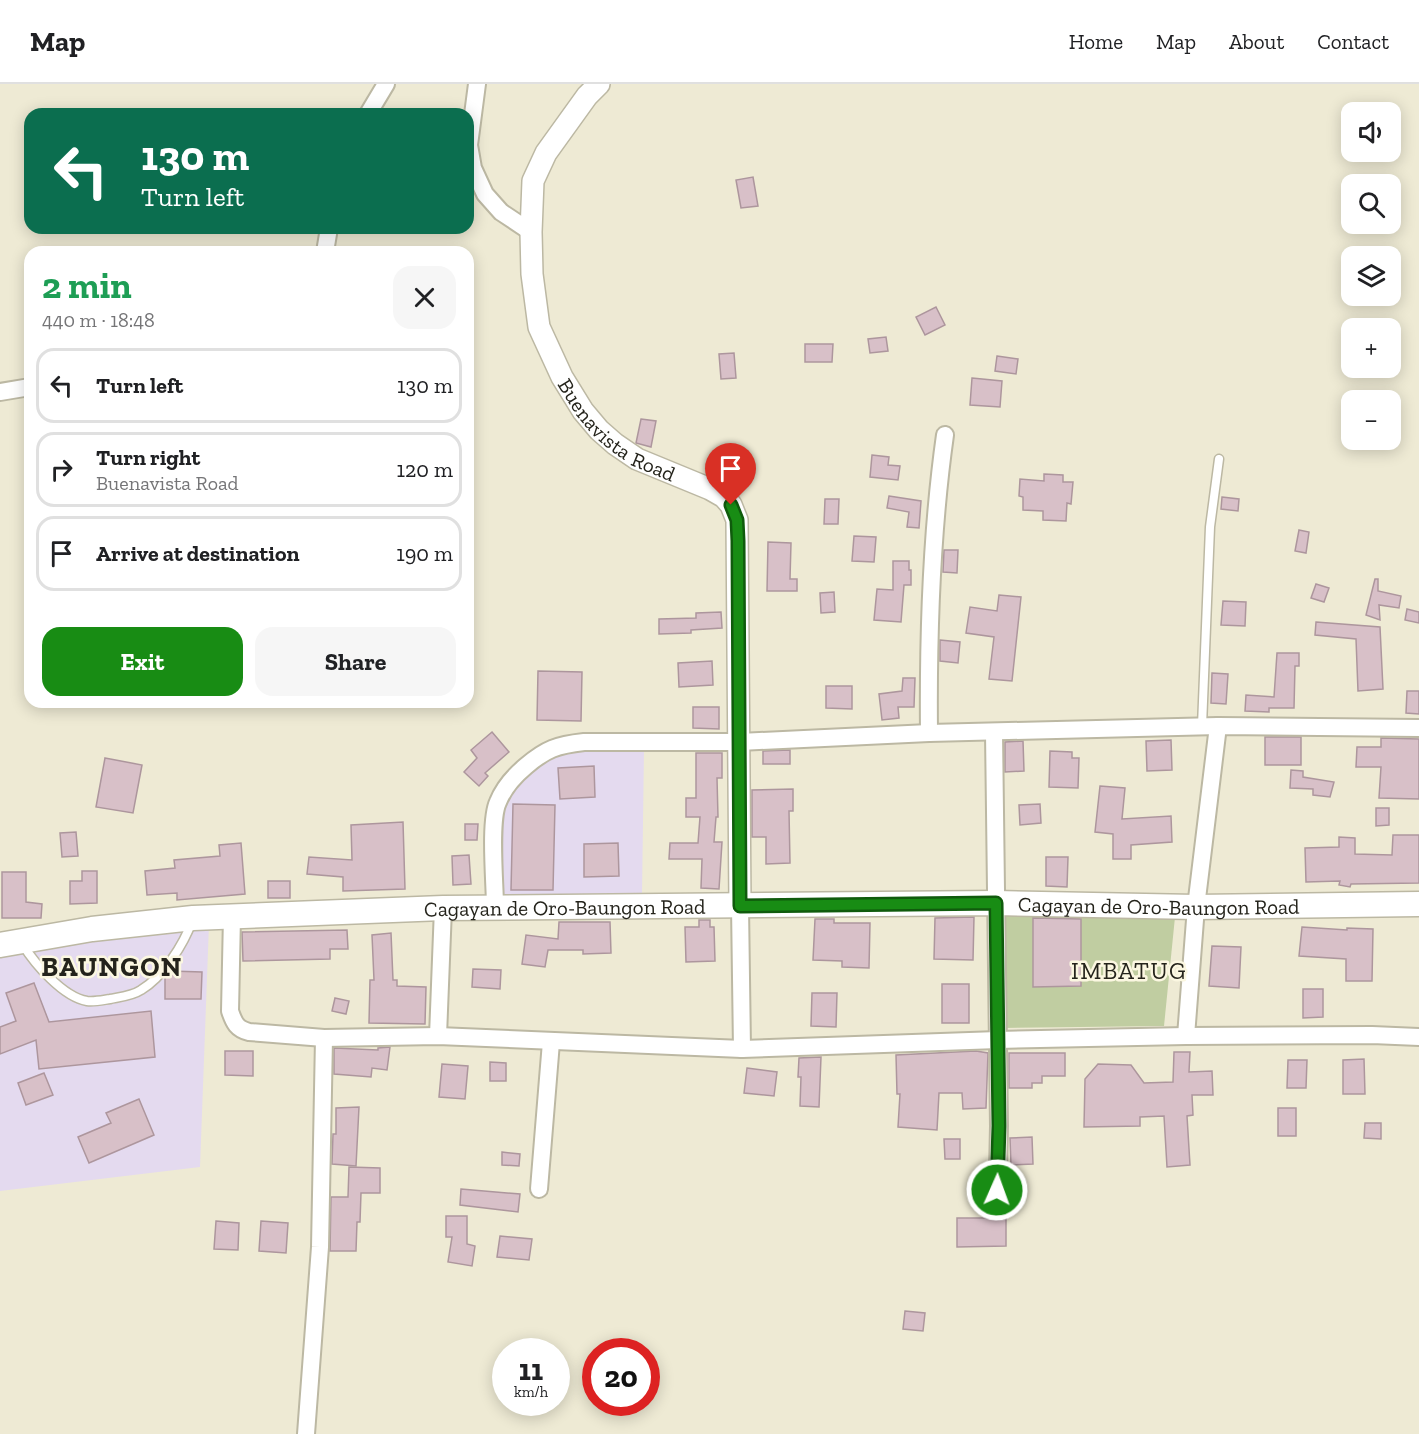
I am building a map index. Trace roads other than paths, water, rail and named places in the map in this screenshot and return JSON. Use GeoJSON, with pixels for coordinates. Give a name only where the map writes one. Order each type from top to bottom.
{"type":"FeatureCollection","features":[{"type":"Feature","properties":{"kind":"main road","name":"Cagayan de Oro-Baungon Road"},"geometry":{"type":"LineString","coordinates":[[10,943],[92,929],[193,918],[443,908],[996,903],[1196,907],[1419,904]]}},
{"type":"Feature","properties":{"kind":"street"},"geometry":{"type":"LineString","coordinates":[[372,108],[387,84]]}},
{"type":"Feature","properties":{"kind":"street"},"geometry":{"type":"LineString","coordinates":[[473,108],[477,84]]}},
{"type":"Feature","properties":{"kind":"street","name":"Buenavista Road"},"geometry":{"type":"LineString","coordinates":[[599,84],[587,96],[546,153],[533,181],[532,274],[539,327],[562,377],[583,411],[615,444],[637,459],[724,497],[731,505],[737,520],[740,906]]}},
{"type":"Feature","properties":{"kind":"street"},"geometry":{"type":"LineString","coordinates":[[474,170],[485,194],[501,212],[531,232]]}},
{"type":"Feature","properties":{"kind":"street"},"geometry":{"type":"LineString","coordinates":[[0,392],[24,388]]}},
{"type":"Feature","properties":{"kind":"street"},"geometry":{"type":"LineString","coordinates":[[929,733],[928,644],[937,493],[945,435]]}},
{"type":"Feature","properties":{"kind":"street"},"geometry":{"type":"LineString","coordinates":[[495,907],[494,827],[497,803],[511,779],[539,755],[561,744],[740,742],[929,733],[1210,726],[1419,728]]}},
{"type":"Feature","properties":{"kind":"street"},"geometry":{"type":"LineString","coordinates":[[1186,1036],[1210,726]]}},
{"type":"Feature","properties":{"kind":"street"},"geometry":{"type":"LineString","coordinates":[[994,733],[998,1171]]}},
{"type":"Feature","properties":{"kind":"street"},"geometry":{"type":"LineString","coordinates":[[740,906],[742,1049]]}},
{"type":"Feature","properties":{"kind":"street"},"geometry":{"type":"LineString","coordinates":[[438,1036],[443,908]]}},
{"type":"Feature","properties":{"kind":"street"},"geometry":{"type":"LineString","coordinates":[[232,916],[230,1011],[234,1023],[249,1032],[324,1038],[438,1036],[742,1049],[1186,1036],[1419,1037]]}},
{"type":"Feature","properties":{"kind":"street"},"geometry":{"type":"LineString","coordinates":[[306,1434],[320,1247],[324,1038]]}},
{"type":"Feature","properties":{"kind":"street"},"geometry":{"type":"LineString","coordinates":[[539,1189],[551,1042]]}},
{"type":"Feature","properties":{"kind":"lane"},"geometry":{"type":"LineString","coordinates":[[1210,726],[1210,527],[1219,459]]}},
{"type":"Feature","properties":{"kind":"lane"},"geometry":{"type":"LineString","coordinates":[[10,943],[32,959],[45,975],[77,998],[96,1001],[141,991],[153,980],[186,938],[193,918]]}},
{"type":"Feature","properties":{"kind":"lane"},"geometry":{"type":"LineString","coordinates":[[997,1210],[998,1171]]}},
{"type":"Feature","properties":{"kind":"district","name":"BAUNGON"},"geometry":{"type":"Point","coordinates":[112,967]}},
{"type":"Feature","properties":{"kind":"district","name":"IMBATUG"},"geometry":{"type":"Point","coordinates":[1129,970]}}]}
